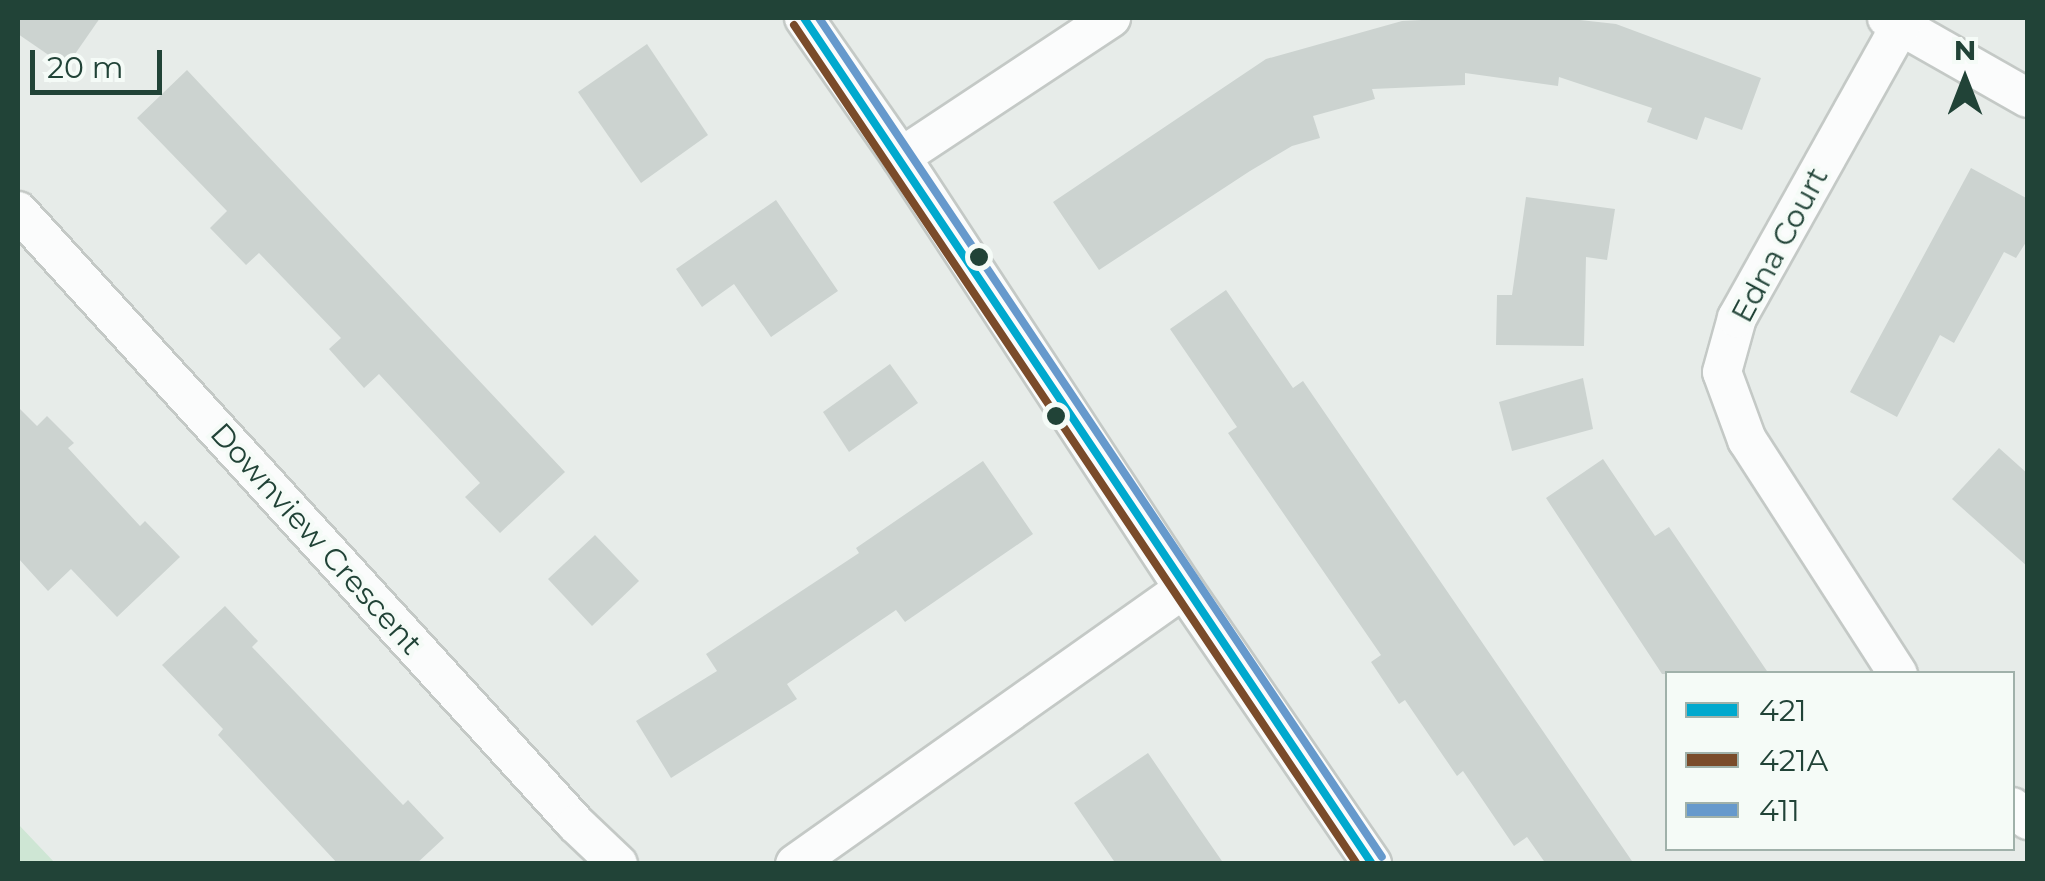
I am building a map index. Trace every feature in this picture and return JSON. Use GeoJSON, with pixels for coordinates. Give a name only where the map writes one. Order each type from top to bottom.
{"type":"FeatureCollection","features":[{"type":"Feature","properties":{"kind":"street"},"geometry":{"type":"LineString","coordinates":[[804,18],[901,157],[1184,589],[1372,864]]}},
{"type":"Feature","properties":{"kind":"street"},"geometry":{"type":"LineString","coordinates":[[901,157],[1111,18]]}},
{"type":"Feature","properties":{"kind":"street"},"geometry":{"type":"LineString","coordinates":[[1894,22],[2028,98]]}},
{"type":"Feature","properties":{"kind":"street","name":"Edna Court"},"geometry":{"type":"LineString","coordinates":[[1894,22],[1737,318],[1722,372],[1748,440],[1896,671]]}},
{"type":"Feature","properties":{"kind":"street","name":"Downview Crescent"},"geometry":{"type":"LineString","coordinates":[[18,212],[576,824],[618,864]]}},
{"type":"Feature","properties":{"kind":"street"},"geometry":{"type":"LineString","coordinates":[[795,864],[1184,589]]}},
{"type":"Feature","properties":{"kind":"green space"},"geometry":{"type":"Polygon","coordinates":[[[18,824],[55,863],[18,863],[18,824]]]}},
{"type":"Feature","properties":{"kind":"building"},"geometry":{"type":"Polygon","coordinates":[[[18,18],[100,18],[66,67],[18,34],[18,18]]]}},
{"type":"Feature","properties":{"kind":"building"},"geometry":{"type":"Polygon","coordinates":[[[1562,18],[1616,24],[1761,78],[1742,130],[1705,117],[1697,140],[1647,122],[1652,108],[1559,77],[1558,86],[1465,73],[1465,85],[1372,89],[1375,99],[1313,116],[1320,138],[1292,146],[1250,171],[1099,270],[1053,202],[1266,59],[1402,21],[1562,18]]]}},
{"type":"Feature","properties":{"kind":"building"},"geometry":{"type":"Polygon","coordinates":[[[647,44],[708,135],[641,183],[578,92],[647,44]]]}},
{"type":"Feature","properties":{"kind":"building"},"geometry":{"type":"Polygon","coordinates":[[[187,70],[565,472],[500,533],[465,497],[480,483],[379,374],[364,388],[329,349],[341,338],[259,253],[246,265],[210,228],[227,211],[137,118],[187,70]]]}},
{"type":"Feature","properties":{"kind":"building"},"geometry":{"type":"Polygon","coordinates":[[[1971,168],[2028,199],[2028,239],[2016,258],[2004,252],[1954,343],[1940,335],[1897,417],[1850,392],[1971,168]]]}},
{"type":"Feature","properties":{"kind":"building"},"geometry":{"type":"Polygon","coordinates":[[[1526,197],[1615,209],[1607,260],[1586,257],[1584,346],[1496,345],[1497,295],[1512,295],[1526,197]]]}},
{"type":"Feature","properties":{"kind":"building"},"geometry":{"type":"Polygon","coordinates":[[[776,200],[838,291],[771,337],[734,284],[702,307],[676,269],[776,200]]]}},
{"type":"Feature","properties":{"kind":"building"},"geometry":{"type":"Polygon","coordinates":[[[1226,290],[1293,388],[1303,381],[1634,864],[1546,864],[1527,837],[1514,846],[1463,771],[1457,776],[1405,700],[1399,704],[1371,662],[1381,655],[1228,433],[1237,427],[1170,329],[1226,290]]]}},
{"type":"Feature","properties":{"kind":"building"},"geometry":{"type":"Polygon","coordinates":[[[890,364],[918,403],[849,452],[823,412],[890,364]]]}},
{"type":"Feature","properties":{"kind":"building"},"geometry":{"type":"Polygon","coordinates":[[[1583,378],[1593,429],[1512,451],[1499,402],[1583,378]]]}},
{"type":"Feature","properties":{"kind":"building"},"geometry":{"type":"Polygon","coordinates":[[[18,407],[37,426],[47,416],[74,443],[68,448],[140,526],[145,521],[180,557],[117,617],[71,569],[48,591],[18,558],[18,407]]]}},
{"type":"Feature","properties":{"kind":"building"},"geometry":{"type":"Polygon","coordinates":[[[1999,448],[2028,474],[2028,567],[1952,499],[1999,448]]]}},
{"type":"Feature","properties":{"kind":"building"},"geometry":{"type":"Polygon","coordinates":[[[1603,459],[1655,536],[1669,527],[1767,671],[1662,674],[1546,498],[1603,459]]]}},
{"type":"Feature","properties":{"kind":"building"},"geometry":{"type":"Polygon","coordinates":[[[983,461],[1033,534],[905,622],[896,610],[787,684],[797,699],[671,778],[636,721],[717,671],[706,654],[859,553],[856,548],[983,461]]]}},
{"type":"Feature","properties":{"kind":"building"},"geometry":{"type":"Polygon","coordinates":[[[595,535],[639,581],[592,626],[548,579],[595,535]]]}},
{"type":"Feature","properties":{"kind":"building"},"geometry":{"type":"Polygon","coordinates":[[[225,606],[258,641],[252,647],[403,805],[408,800],[444,838],[416,864],[338,864],[218,735],[223,729],[162,665],[225,606]]]}},
{"type":"Feature","properties":{"kind":"building"},"geometry":{"type":"Polygon","coordinates":[[[1148,753],[1224,864],[1116,864],[1074,803],[1148,753]]]}},
{"type":"Feature","properties":{"kind":"transit line","name":"421"},"geometry":{"type":"LineString","coordinates":[[804,18],[1372,864]]}},
{"type":"Feature","properties":{"kind":"transit line","name":"411"},"geometry":{"type":"LineString","coordinates":[[819,18],[1382,857]]}},
{"type":"Feature","properties":{"kind":"transit line","name":"421A"},"geometry":{"type":"LineString","coordinates":[[794,25],[1357,864]]}}]}
